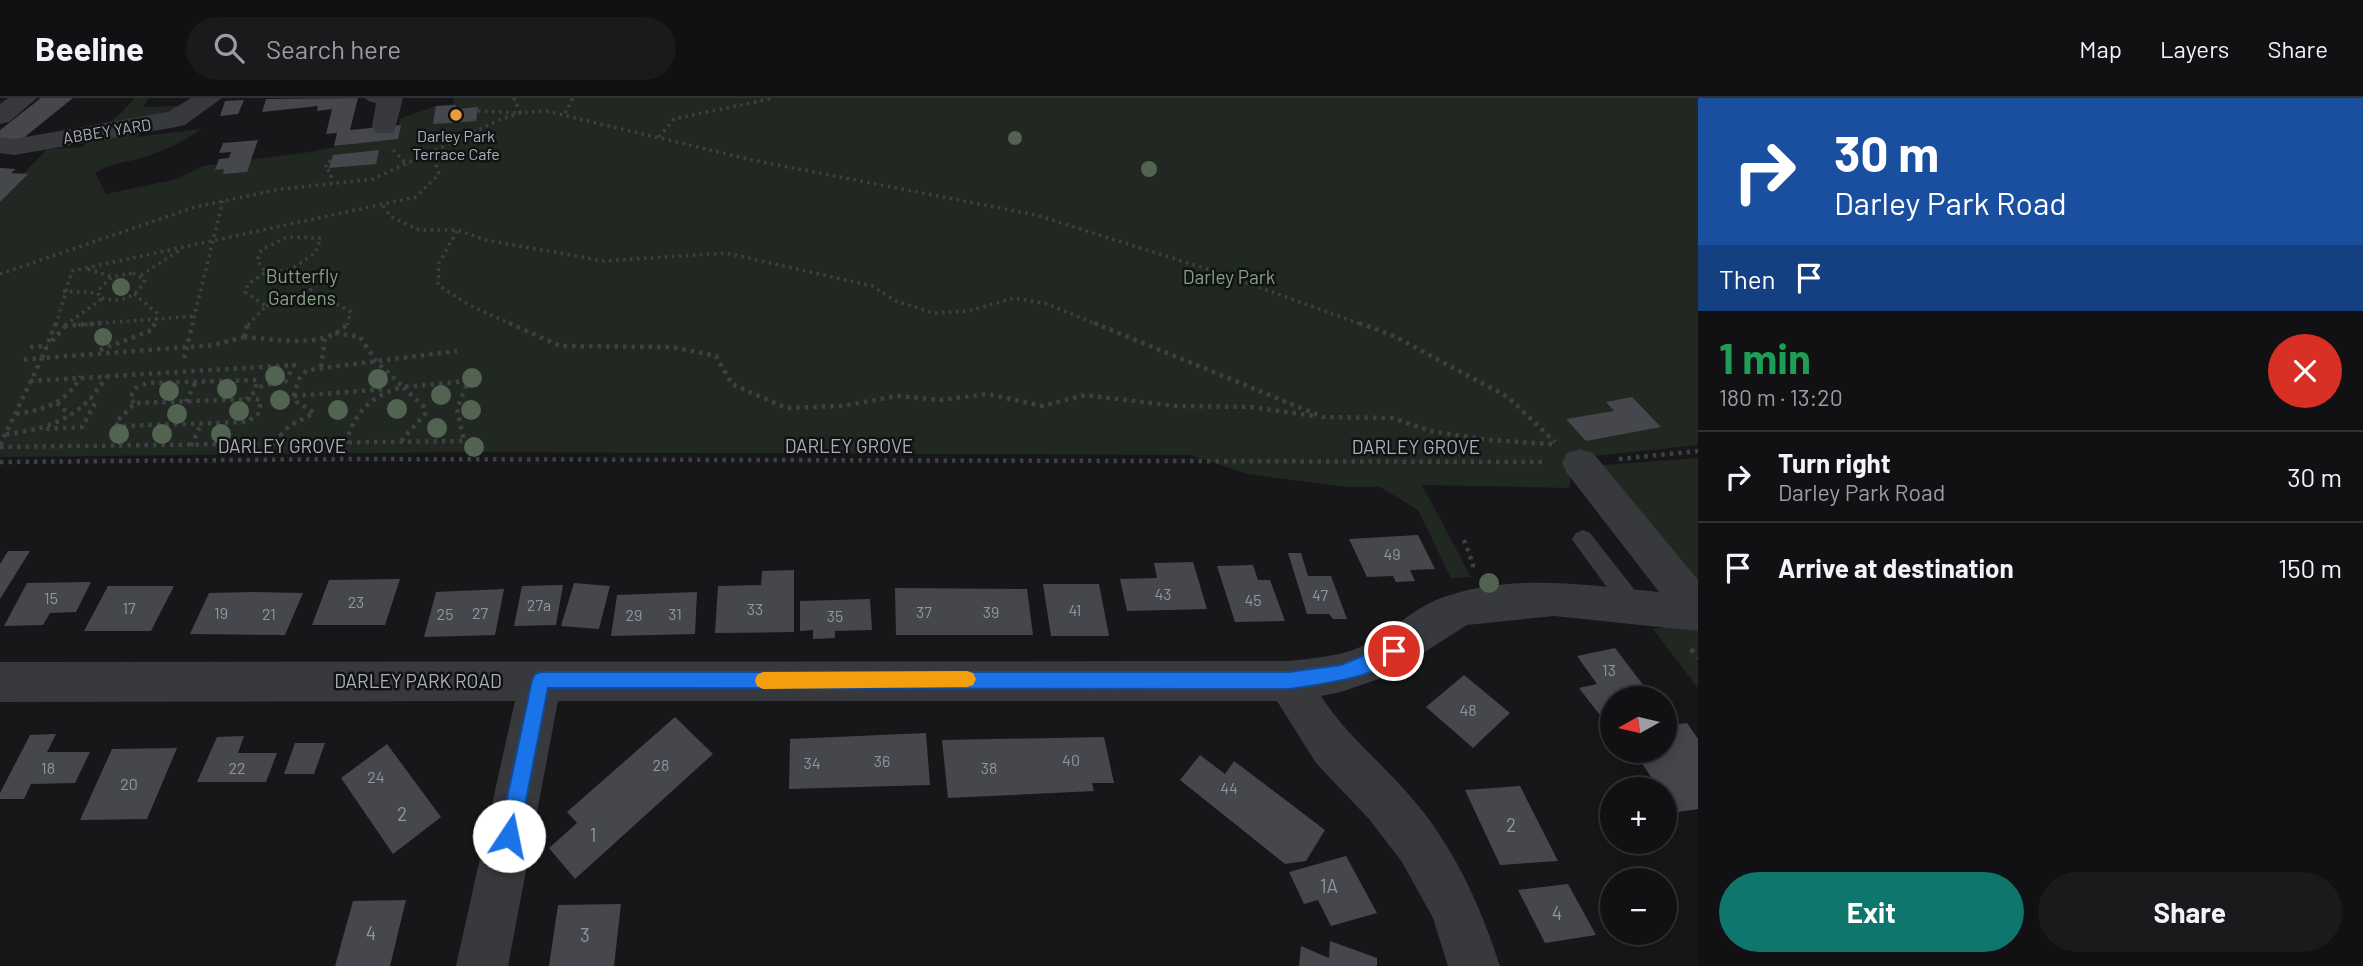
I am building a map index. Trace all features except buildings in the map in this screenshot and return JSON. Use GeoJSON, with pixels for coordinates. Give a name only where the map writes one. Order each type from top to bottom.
{"type":"FeatureCollection","features":[{"type":"Feature","properties":{"kind":"street"},"geometry":{"type":"LineString","coordinates":[[0,116],[24,98]]}},
{"type":"Feature","properties":{"kind":"street","name":"ABBEY YARD"},"geometry":{"type":"LineString","coordinates":[[0,145],[14,147],[176,119],[209,98]]}},
{"type":"Feature","properties":{"kind":"street"},"geometry":{"type":"LineString","coordinates":[[387,134],[390,98]]}},
{"type":"Feature","properties":{"kind":"street"},"geometry":{"type":"LineString","coordinates":[[1580,463],[1698,612]]}},
{"type":"Feature","properties":{"kind":"street","name":"DARLEY PARK ROAD"},"geometry":{"type":"LineString","coordinates":[[0,681],[1289,681],[1341,673],[1372,663],[1447,614],[1467,607],[1554,599],[1698,612]]}},
{"type":"Feature","properties":{"kind":"street"},"geometry":{"type":"LineString","coordinates":[[482,966],[541,680]]}},
{"type":"Feature","properties":{"kind":"street"},"geometry":{"type":"LineString","coordinates":[[1289,681],[1310,721],[1339,757],[1391,809],[1424,852],[1441,883],[1474,966]]}},
{"type":"Feature","properties":{"kind":"lane"},"geometry":{"type":"LineString","coordinates":[[372,98],[390,98]]}},
{"type":"Feature","properties":{"kind":"lane"},"geometry":{"type":"LineString","coordinates":[[1583,539],[1633,605]]}},
{"type":"Feature","properties":{"kind":"path"},"geometry":{"type":"LineString","coordinates":[[514,98],[520,113]]}},
{"type":"Feature","properties":{"kind":"path"},"geometry":{"type":"LineString","coordinates":[[565,113],[573,98]]}},
{"type":"Feature","properties":{"kind":"path"},"geometry":{"type":"LineString","coordinates":[[659,136],[674,119],[692,113],[774,98]]}},
{"type":"Feature","properties":{"kind":"path"},"geometry":{"type":"LineString","coordinates":[[457,230],[439,263],[438,285],[469,305],[561,346],[672,347],[716,356],[732,384],[786,408],[842,406],[897,396],[941,400],[988,394],[1042,406],[1085,395],[1175,406],[1251,407],[1323,417],[1392,418],[1430,431],[1488,440],[1557,445],[1508,397],[1394,336],[1220,273],[1035,215],[752,160],[565,113],[478,111]]}},
{"type":"Feature","properties":{"kind":"path"},"geometry":{"type":"LineString","coordinates":[[0,274],[195,207],[281,189],[373,179],[520,113]]}},
{"type":"Feature","properties":{"kind":"path"},"geometry":{"type":"LineString","coordinates":[[387,134],[408,165]]}},
{"type":"Feature","properties":{"kind":"path"},"geometry":{"type":"LineString","coordinates":[[294,396],[468,381],[457,409],[464,441],[0,446],[49,344],[63,291],[72,271],[416,197],[435,182],[439,174],[432,153]]}},
{"type":"Feature","properties":{"kind":"path"},"geometry":{"type":"LineString","coordinates":[[331,161],[327,162],[324,169],[331,172],[331,183]]}},
{"type":"Feature","properties":{"kind":"path"},"geometry":{"type":"LineString","coordinates":[[184,358],[223,201]]}},
{"type":"Feature","properties":{"kind":"path"},"geometry":{"type":"LineString","coordinates":[[383,206],[390,216],[419,230],[457,230],[486,240],[604,261],[726,253],[747,256],[872,286],[896,301],[933,313],[968,311],[1014,298],[1047,304],[1323,417]]}},
{"type":"Feature","properties":{"kind":"path"},"geometry":{"type":"LineString","coordinates":[[266,272],[257,257],[266,246],[287,237],[321,237],[322,244],[316,253],[290,270]]}},
{"type":"Feature","properties":{"kind":"path"},"geometry":{"type":"LineString","coordinates":[[98,293],[101,285],[111,277],[127,273],[141,275],[184,248]]}},
{"type":"Feature","properties":{"kind":"path"},"geometry":{"type":"LineString","coordinates":[[87,268],[111,277]]}},
{"type":"Feature","properties":{"kind":"path"},"geometry":{"type":"LineString","coordinates":[[266,306],[246,296],[245,292],[248,284],[266,272],[290,270],[311,277],[314,282],[310,290],[298,298]]}},
{"type":"Feature","properties":{"kind":"path"},"geometry":{"type":"LineString","coordinates":[[30,347],[49,344],[64,326],[102,299],[114,301],[134,294],[144,284],[141,275]]}},
{"type":"Feature","properties":{"kind":"path"},"geometry":{"type":"LineString","coordinates":[[63,291],[98,293]]}},
{"type":"Feature","properties":{"kind":"path"},"geometry":{"type":"LineString","coordinates":[[98,293],[102,299]]}},
{"type":"Feature","properties":{"kind":"path"},"geometry":{"type":"LineString","coordinates":[[95,352],[152,330],[158,314],[134,294]]}},
{"type":"Feature","properties":{"kind":"path"},"geometry":{"type":"LineString","coordinates":[[24,359],[228,343],[244,337],[325,339],[350,320],[351,312],[348,308],[320,298],[298,298],[266,306],[248,321],[244,337]]}},
{"type":"Feature","properties":{"kind":"path"},"geometry":{"type":"LineString","coordinates":[[64,326],[195,316]]}},
{"type":"Feature","properties":{"kind":"path"},"geometry":{"type":"LineString","coordinates":[[335,333],[360,337],[376,361],[424,407],[425,414],[401,442]]}},
{"type":"Feature","properties":{"kind":"path"},"geometry":{"type":"LineString","coordinates":[[321,367],[325,339]]}},
{"type":"Feature","properties":{"kind":"path"},"geometry":{"type":"LineString","coordinates":[[294,396],[301,376],[321,367],[457,351]]}},
{"type":"Feature","properties":{"kind":"path"},"geometry":{"type":"LineString","coordinates":[[30,381],[291,363],[295,365],[293,375],[285,383],[258,387],[245,399]]}},
{"type":"Feature","properties":{"kind":"path"},"geometry":{"type":"LineString","coordinates":[[39,430],[70,415],[90,398],[111,374]]}},
{"type":"Feature","properties":{"kind":"path"},"geometry":{"type":"LineString","coordinates":[[15,414],[35,412],[57,404],[73,391],[81,376]]}},
{"type":"Feature","properties":{"kind":"path"},"geometry":{"type":"LineString","coordinates":[[135,403],[130,398],[141,385],[254,379],[258,387]]}},
{"type":"Feature","properties":{"kind":"path"},"geometry":{"type":"LineString","coordinates":[[186,402],[196,381]]}},
{"type":"Feature","properties":{"kind":"path"},"geometry":{"type":"LineString","coordinates":[[346,443],[349,425],[355,416],[373,399],[392,388]]}},
{"type":"Feature","properties":{"kind":"path"},"geometry":{"type":"LineString","coordinates":[[284,444],[281,435],[286,429],[314,413],[294,396]]}},
{"type":"Feature","properties":{"kind":"path"},"geometry":{"type":"LineString","coordinates":[[6,434],[82,427],[95,403],[90,398]]}},
{"type":"Feature","properties":{"kind":"path"},"geometry":{"type":"LineString","coordinates":[[245,399],[261,401],[261,410],[252,419],[201,424],[117,425],[118,415],[135,403],[186,402],[245,399]]}},
{"type":"Feature","properties":{"kind":"path"},"geometry":{"type":"LineString","coordinates":[[57,404],[70,415]]}},
{"type":"Feature","properties":{"kind":"path"},"geometry":{"type":"LineString","coordinates":[[191,446],[201,424]]}},
{"type":"Feature","properties":{"kind":"path","name":"DARLEY GROVE"},"geometry":{"type":"LineString","coordinates":[[0,462],[491,459],[1580,463],[1698,451]]}},
{"type":"Feature","properties":{"kind":"green space","name":"Darley Park"},"geometry":{"type":"Polygon","coordinates":[[[134,98],[148,98],[144,107],[181,106],[136,137],[201,129],[165,149],[111,165],[95,173],[106,194],[177,179],[203,166],[310,152],[390,136],[400,131],[399,119],[436,106],[453,105],[454,98],[1698,98],[1698,445],[1575,458],[1569,488],[1422,485],[1471,577],[1451,578],[1418,510],[1380,487],[1345,487],[1248,474],[1190,455],[478,452],[0,457],[0,201],[27,175],[23,174],[47,149],[82,147],[134,98]]]}},
{"type":"Feature","properties":{"kind":"green space"},"geometry":{"type":"Polygon","coordinates":[[[1698,458],[1698,600],[1592,466],[1698,458]]]}},
{"type":"Feature","properties":{"kind":"green space"},"geometry":{"type":"Polygon","coordinates":[[[1696,622],[1698,624],[1698,688],[1653,629],[1696,622]]]}},
{"type":"Feature","properties":{"kind":"slow traffic"},"geometry":{"type":"LineString","coordinates":[[763,681],[967,679]]}},
{"type":"Feature","properties":{"kind":"place","name":"Darley Park Terrace Cafe"},"geometry":{"type":"Point","coordinates":[456,115]}},
{"type":"Feature","properties":{"kind":"route"},"geometry":{"type":"LineString","coordinates":[[509,836],[541,680],[1046,678],[1289,681],[1341,673],[1372,663],[1394,651]]}},
{"type":"Feature","properties":{"kind":"park label","name":"Butterfly Gardens"},"geometry":{"type":"Point","coordinates":[302,287]}}]}
